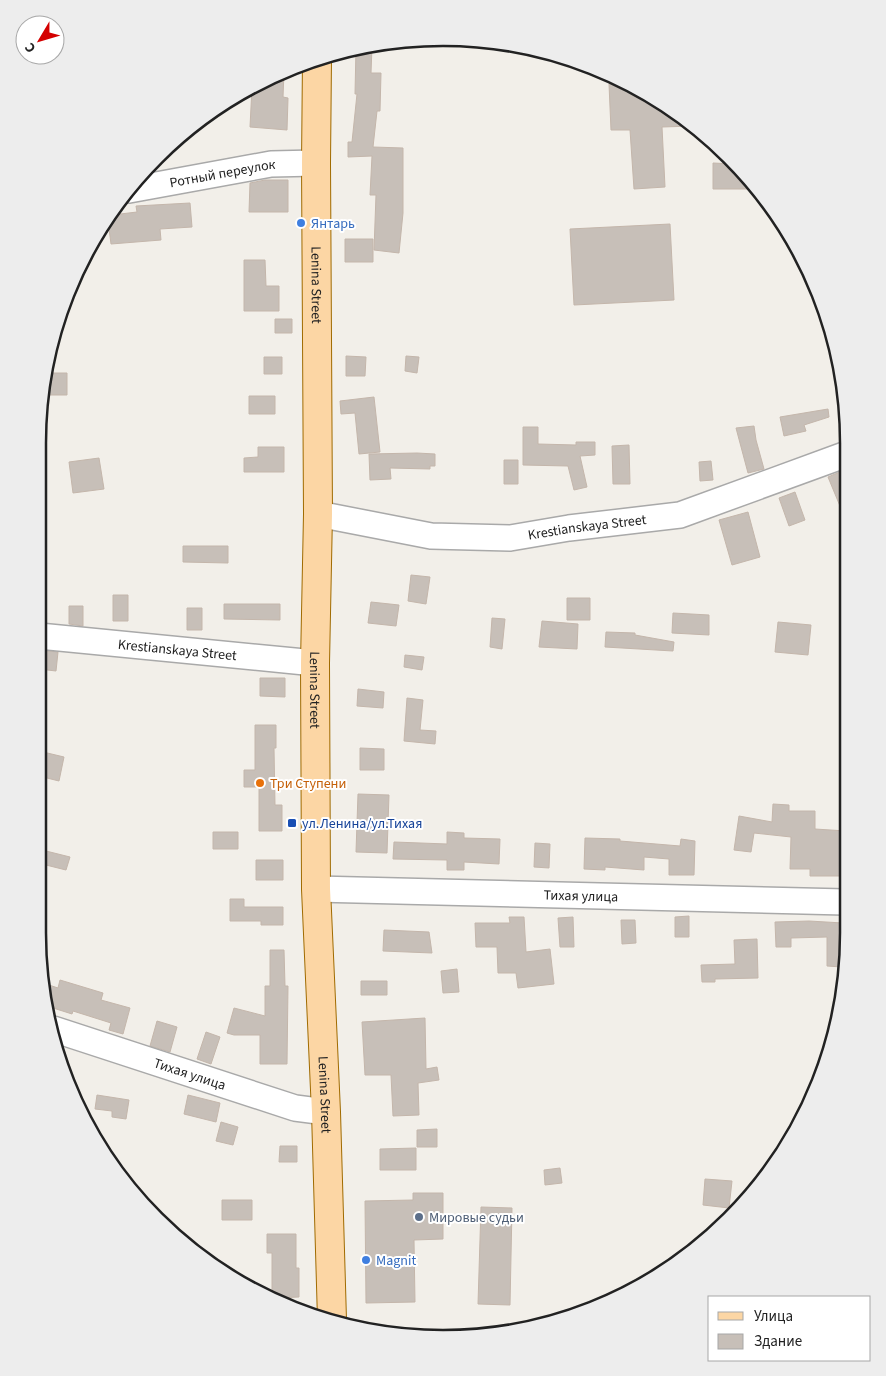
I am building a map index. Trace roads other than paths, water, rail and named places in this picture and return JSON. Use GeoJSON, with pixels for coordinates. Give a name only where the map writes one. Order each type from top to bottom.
{"type":"FeatureCollection","features":[{"type":"Feature","properties":{"kind":"main road","name":"Lenina Street"},"geometry":{"type":"LineString","coordinates":[[317,66],[318,514],[315,663],[316,890],[326,1112],[332,1314]]}},
{"type":"Feature","properties":{"kind":"street","name":"Ротный переулок"},"geometry":{"type":"LineString","coordinates":[[139,188],[271,164],[316,163]]}},
{"type":"Feature","properties":{"kind":"street","name":"Krestianskaya Street"},"geometry":{"type":"LineString","coordinates":[[318,514],[431,536],[510,538],[569,528],[680,515],[840,457]]}},
{"type":"Feature","properties":{"kind":"street","name":"Krestianskaya Street"},"geometry":{"type":"LineString","coordinates":[[46,637],[315,663]]}},
{"type":"Feature","properties":{"kind":"street","name":"Тихая улица"},"geometry":{"type":"LineString","coordinates":[[316,890],[840,902]]}},
{"type":"Feature","properties":{"kind":"street","name":"Тихая улица"},"geometry":{"type":"LineString","coordinates":[[59,1031],[295,1108],[326,1112]]}},
{"type":"Feature","properties":{"kind":"place","name":"Янтарь"},"geometry":{"type":"Point","coordinates":[301,223]}},
{"type":"Feature","properties":{"kind":"place","name":"Три Ступени"},"geometry":{"type":"Point","coordinates":[260,783]}},
{"type":"Feature","properties":{"kind":"place","name":"ул.Ленина/ул.Тихая"},"geometry":{"type":"Point","coordinates":[292,823]}},
{"type":"Feature","properties":{"kind":"place","name":"Мировые судьи"},"geometry":{"type":"Point","coordinates":[419,1217]}},
{"type":"Feature","properties":{"kind":"place","name":"Magnit"},"geometry":{"type":"Point","coordinates":[366,1260]}}]}
